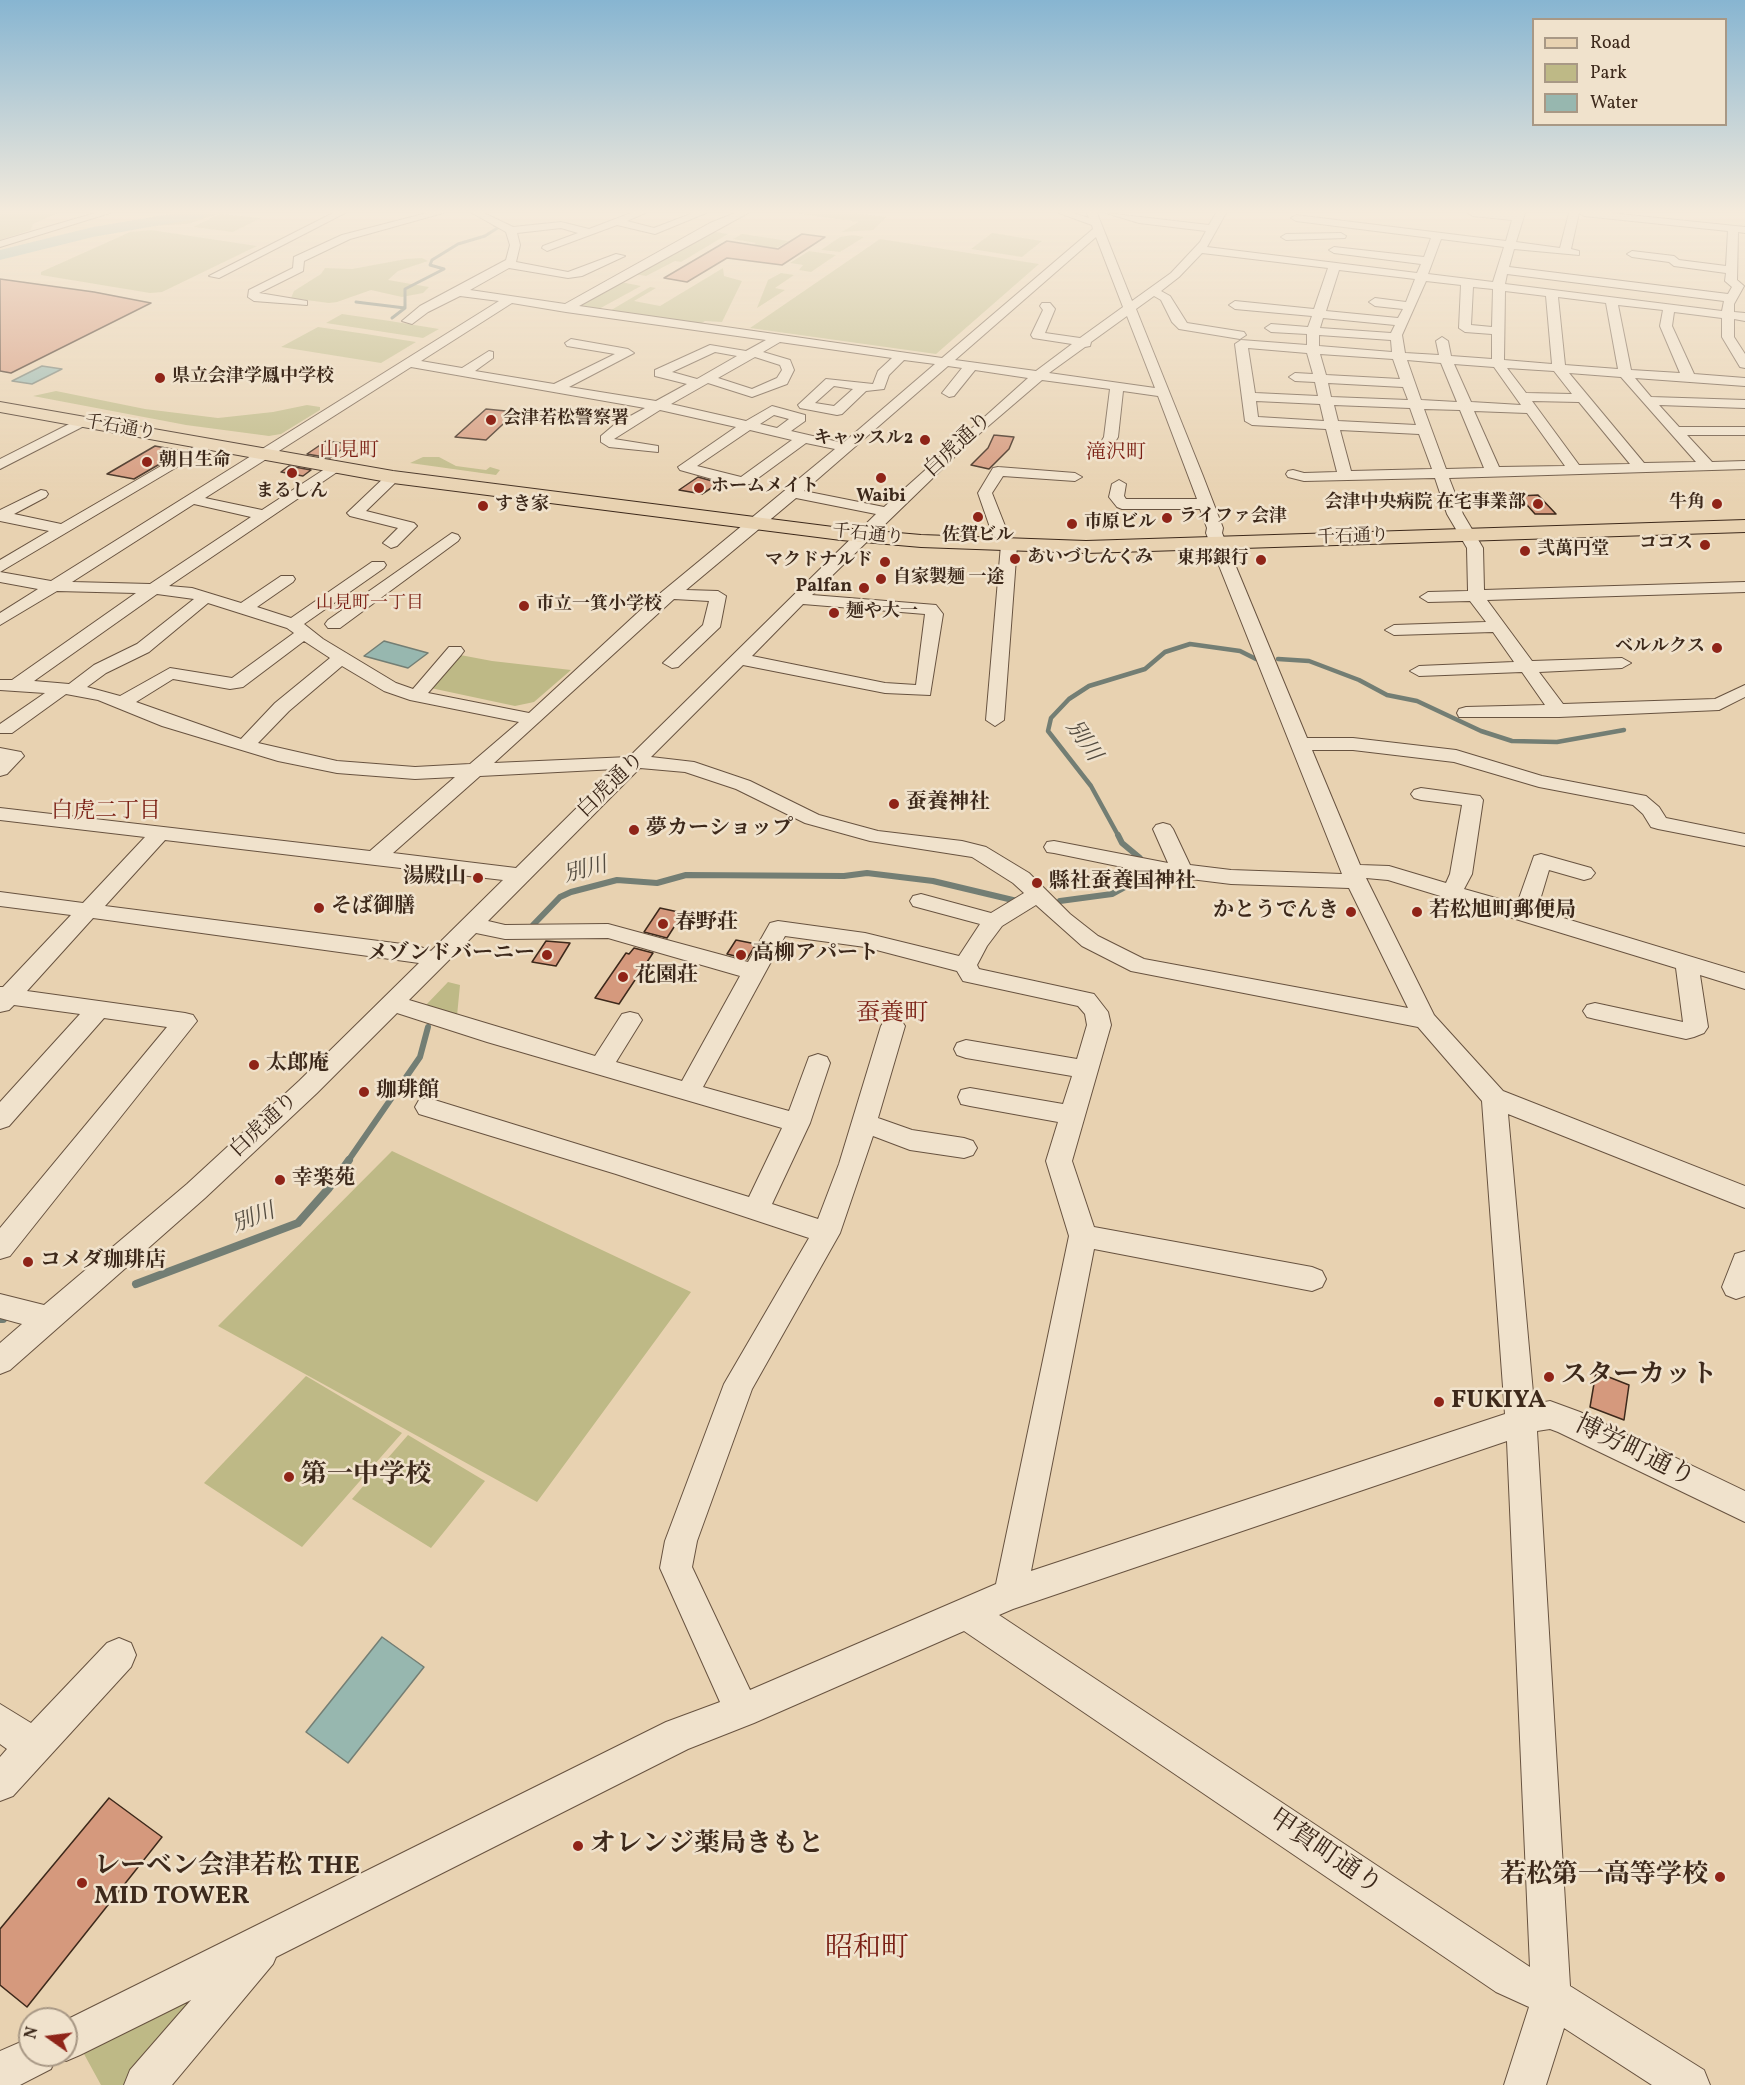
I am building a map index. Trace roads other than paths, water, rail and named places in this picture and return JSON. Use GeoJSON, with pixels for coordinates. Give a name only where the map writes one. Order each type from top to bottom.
{"type":"FeatureCollection","features":[{"type":"Feature","properties":{"kind":"main road","name":"千石通り"},"geometry":{"type":"LineString","coordinates":[[0,399],[267,451],[336,468],[393,477],[867,532],[1086,547],[1216,538],[1465,530],[1744,525]]}},
{"type":"Feature","properties":{"kind":"main road","name":"千石通り"},"geometry":{"type":"LineString","coordinates":[[0,407],[204,444],[403,468],[761,520]]}},
{"type":"Feature","properties":{"kind":"street"},"geometry":{"type":"LineString","coordinates":[[408,321],[422,310]]}},
{"type":"Feature","properties":{"kind":"street"},"geometry":{"type":"LineString","coordinates":[[0,620],[492,310]]}},
{"type":"Feature","properties":{"kind":"street"},"geometry":{"type":"LineString","coordinates":[[582,310],[1162,393]]}},
{"type":"Feature","properties":{"kind":"street"},"geometry":{"type":"LineString","coordinates":[[375,858],[474,772],[670,594],[794,492],[1000,310]]}},
{"type":"Feature","properties":{"kind":"street"},"geometry":{"type":"LineString","coordinates":[[1049,310],[1037,335],[1086,343]]}},
{"type":"Feature","properties":{"kind":"street"},"geometry":{"type":"LineString","coordinates":[[1131,310],[1206,504],[1216,538],[1354,876],[1425,1020],[1494,1098],[1745,1197]]}},
{"type":"Feature","properties":{"kind":"street","name":"白虎通り"},"geometry":{"type":"LineString","coordinates":[[0,1361],[196,1191],[392,1003],[867,532],[967,437],[1039,375],[1131,310]]}},
{"type":"Feature","properties":{"kind":"street"},"geometry":{"type":"LineString","coordinates":[[1172,310],[1178,322],[1183,326],[1239,325],[1289,310]]}},
{"type":"Feature","properties":{"kind":"street"},"geometry":{"type":"LineString","coordinates":[[1236,310],[1252,421],[1426,430]]}},
{"type":"Feature","properties":{"kind":"street"},"geometry":{"type":"LineString","coordinates":[[1292,310],[1402,322]]}},
{"type":"Feature","properties":{"kind":"street"},"geometry":{"type":"LineString","coordinates":[[1321,310],[1313,331],[1313,350],[1345,476]]}},
{"type":"Feature","properties":{"kind":"street"},"geometry":{"type":"LineString","coordinates":[[1408,310],[1396,337],[1399,357],[1455,514],[1474,548],[1476,597],[1559,711]]}},
{"type":"Feature","properties":{"kind":"street"},"geometry":{"type":"LineString","coordinates":[[1466,310],[1466,328],[1498,332]]}},
{"type":"Feature","properties":{"kind":"street"},"geometry":{"type":"LineString","coordinates":[[1498,310],[1498,364],[1574,468]]}},
{"type":"Feature","properties":{"kind":"street"},"geometry":{"type":"LineString","coordinates":[[1554,310],[1559,369],[1639,466]]}},
{"type":"Feature","properties":{"kind":"street"},"geometry":{"type":"LineString","coordinates":[[1613,310],[1625,373],[1647,401],[1706,464]]}},
{"type":"Feature","properties":{"kind":"street"},"geometry":{"type":"LineString","coordinates":[[1669,310],[1666,326],[1689,378]]}},
{"type":"Feature","properties":{"kind":"street"},"geometry":{"type":"LineString","coordinates":[[1689,310],[1745,317]]}},
{"type":"Feature","properties":{"kind":"street"},"geometry":{"type":"LineString","coordinates":[[1730,310],[1728,337],[1745,364]]}},
{"type":"Feature","properties":{"kind":"street"},"geometry":{"type":"LineString","coordinates":[[1239,325],[1313,350],[1745,382]]}},
{"type":"Feature","properties":{"kind":"street"},"geometry":{"type":"LineString","coordinates":[[1271,328],[1396,337]]}},
{"type":"Feature","properties":{"kind":"street"},"geometry":{"type":"LineString","coordinates":[[653,449],[609,443],[606,439],[619,428],[776,339]]}},
{"type":"Feature","properties":{"kind":"street"},"geometry":{"type":"LineString","coordinates":[[1442,342],[1446,360],[1493,471]]}},
{"type":"Feature","properties":{"kind":"street"},"geometry":{"type":"LineString","coordinates":[[556,388],[628,353],[571,343]]}},
{"type":"Feature","properties":{"kind":"street"},"geometry":{"type":"LineString","coordinates":[[714,348],[752,354],[785,363],[788,370],[782,381],[752,393],[704,381],[660,373],[714,348]]}},
{"type":"Feature","properties":{"kind":"street"},"geometry":{"type":"LineString","coordinates":[[465,372],[489,355]]}},
{"type":"Feature","properties":{"kind":"street"},"geometry":{"type":"LineString","coordinates":[[864,387],[879,386],[883,374],[901,356]]}},
{"type":"Feature","properties":{"kind":"street"},"geometry":{"type":"LineString","coordinates":[[408,363],[660,406],[777,434],[844,447]]}},
{"type":"Feature","properties":{"kind":"street"},"geometry":{"type":"LineString","coordinates":[[949,393],[970,366]]}},
{"type":"Feature","properties":{"kind":"street"},"geometry":{"type":"LineString","coordinates":[[1295,377],[1409,383]]}},
{"type":"Feature","properties":{"kind":"street"},"geometry":{"type":"LineString","coordinates":[[1103,451],[1111,437],[1112,412],[1117,387]]}},
{"type":"Feature","properties":{"kind":"street"},"geometry":{"type":"LineString","coordinates":[[1248,397],[1531,409]]}},
{"type":"Feature","properties":{"kind":"street"},"geometry":{"type":"LineString","coordinates":[[1522,397],[1583,398]]}},
{"type":"Feature","properties":{"kind":"street"},"geometry":{"type":"LineString","coordinates":[[1647,401],[1745,404]]}},
{"type":"Feature","properties":{"kind":"street"},"geometry":{"type":"LineString","coordinates":[[777,434],[800,418],[772,410],[685,467],[737,482],[745,481],[802,439]]}},
{"type":"Feature","properties":{"kind":"street"},"geometry":{"type":"LineString","coordinates":[[0,465],[81,422]]}},
{"type":"Feature","properties":{"kind":"street"},"geometry":{"type":"LineString","coordinates":[[1676,431],[1745,432]]}},
{"type":"Feature","properties":{"kind":"street"},"geometry":{"type":"LineString","coordinates":[[0,567],[204,444]]}},
{"type":"Feature","properties":{"kind":"street"},"geometry":{"type":"LineString","coordinates":[[1293,474],[1330,483],[1345,476],[1706,464],[1745,465]]}},
{"type":"Feature","properties":{"kind":"street"},"geometry":{"type":"LineString","coordinates":[[9,685],[336,468]]}},
{"type":"Feature","properties":{"kind":"street"},"geometry":{"type":"LineString","coordinates":[[995,720],[1005,541],[985,493],[998,471],[1075,477]]}},
{"type":"Feature","properties":{"kind":"street"},"geometry":{"type":"LineString","coordinates":[[392,543],[409,526],[355,513],[393,477]]}},
{"type":"Feature","properties":{"kind":"street"},"geometry":{"type":"LineString","coordinates":[[1119,484],[1116,497],[1122,504],[1206,504]]}},
{"type":"Feature","properties":{"kind":"street"},"geometry":{"type":"LineString","coordinates":[[794,492],[888,512]]}},
{"type":"Feature","properties":{"kind":"street"},"geometry":{"type":"LineString","coordinates":[[0,516],[41,494]]}},
{"type":"Feature","properties":{"kind":"street"},"geometry":{"type":"LineString","coordinates":[[190,499],[265,515]]}},
{"type":"Feature","properties":{"kind":"street"},"geometry":{"type":"LineString","coordinates":[[0,516],[63,529]]}},
{"type":"Feature","properties":{"kind":"street"},"geometry":{"type":"LineString","coordinates":[[334,624],[452,538]]}},
{"type":"Feature","properties":{"kind":"street"},"geometry":{"type":"LineString","coordinates":[[122,703],[170,673],[230,684],[237,683],[331,598],[378,566]]}},
{"type":"Feature","properties":{"kind":"street"},"geometry":{"type":"LineString","coordinates":[[0,577],[51,586],[154,589],[206,597],[245,608],[298,629],[370,677],[416,696],[533,719]]}},
{"type":"Feature","properties":{"kind":"street"},"geometry":{"type":"LineString","coordinates":[[245,608],[287,579]]}},
{"type":"Feature","properties":{"kind":"street"},"geometry":{"type":"LineString","coordinates":[[1428,597],[1745,587]]}},
{"type":"Feature","properties":{"kind":"street"},"geometry":{"type":"LineString","coordinates":[[670,594],[718,596],[711,627],[672,663]]}},
{"type":"Feature","properties":{"kind":"street"},"geometry":{"type":"LineString","coordinates":[[6,729],[100,669],[143,648],[206,597]]}},
{"type":"Feature","properties":{"kind":"street"},"geometry":{"type":"LineString","coordinates":[[331,598],[361,605]]}},
{"type":"Feature","properties":{"kind":"street"},"geometry":{"type":"LineString","coordinates":[[741,659],[885,688],[924,691],[936,614],[930,609],[802,598]]}},
{"type":"Feature","properties":{"kind":"street"},"geometry":{"type":"LineString","coordinates":[[1394,630],[1496,627]]}},
{"type":"Feature","properties":{"kind":"street"},"geometry":{"type":"LineString","coordinates":[[416,696],[456,651]]}},
{"type":"Feature","properties":{"kind":"street"},"geometry":{"type":"LineString","coordinates":[[245,746],[282,706],[327,667],[342,659]]}},
{"type":"Feature","properties":{"kind":"street"},"geometry":{"type":"LineString","coordinates":[[1419,672],[1622,663]]}},
{"type":"Feature","properties":{"kind":"street"},"geometry":{"type":"LineString","coordinates":[[9,685],[68,688],[122,703],[169,722],[245,746],[337,767],[415,773],[474,772],[636,762],[679,765],[743,785],[812,819],[877,837],[962,847],[979,852],[996,860],[1034,887],[1062,919],[1090,941],[1109,953],[1139,966],[1425,1020]]}},
{"type":"Feature","properties":{"kind":"street"},"geometry":{"type":"LineString","coordinates":[[1466,713],[1719,704],[1745,690]]}},
{"type":"Feature","properties":{"kind":"street"},"geometry":{"type":"LineString","coordinates":[[1301,744],[1353,744],[1456,756],[1539,781],[1639,800],[1652,811],[1659,823],[1745,840]]}},
{"type":"Feature","properties":{"kind":"street"},"geometry":{"type":"LineString","coordinates":[[0,754],[14,756],[0,770]]}},
{"type":"Feature","properties":{"kind":"street"},"geometry":{"type":"LineString","coordinates":[[1421,794],[1473,800],[1469,836],[1461,874],[1452,891]]}},
{"type":"Feature","properties":{"kind":"street"},"geometry":{"type":"LineString","coordinates":[[0,814],[520,875]]}},
{"type":"Feature","properties":{"kind":"street"},"geometry":{"type":"LineString","coordinates":[[1163,829],[1174,870]]}},
{"type":"Feature","properties":{"kind":"street"},"geometry":{"type":"LineString","coordinates":[[3,999],[91,910],[161,832]]}},
{"type":"Feature","properties":{"kind":"street"},"geometry":{"type":"LineString","coordinates":[[1054,846],[1174,870],[1231,877],[1354,876],[1389,873],[1745,981]]}},
{"type":"Feature","properties":{"kind":"street"},"geometry":{"type":"LineString","coordinates":[[1524,913],[1541,861],[1584,873]]}},
{"type":"Feature","properties":{"kind":"street"},"geometry":{"type":"LineString","coordinates":[[966,964],[977,942],[994,921],[1034,887]]}},
{"type":"Feature","properties":{"kind":"street"},"geometry":{"type":"LineString","coordinates":[[0,899],[418,954],[435,960]]}},
{"type":"Feature","properties":{"kind":"street"},"geometry":{"type":"LineString","coordinates":[[921,901],[994,921]]}},
{"type":"Feature","properties":{"kind":"street"},"geometry":{"type":"LineString","coordinates":[[470,925],[505,932],[608,931],[677,953],[755,972]]}},
{"type":"Feature","properties":{"kind":"street"},"geometry":{"type":"LineString","coordinates":[[689,1090],[778,927],[865,940],[966,964]]}},
{"type":"Feature","properties":{"kind":"street"},"geometry":{"type":"LineString","coordinates":[[966,964],[971,975],[1086,999],[1096,1012],[1099,1025],[1059,1161],[1083,1236],[1010,1594]]}},
{"type":"Feature","properties":{"kind":"street"},"geometry":{"type":"LineString","coordinates":[[1595,1011],[1686,1031],[1696,1028],[1688,964]]}},
{"type":"Feature","properties":{"kind":"street"},"geometry":{"type":"LineString","coordinates":[[0,1248],[185,1021],[99,1008],[3,999]]}},
{"type":"Feature","properties":{"kind":"street"},"geometry":{"type":"LineString","coordinates":[[392,1003],[495,1036],[689,1090],[797,1123]]}},
{"type":"Feature","properties":{"kind":"street"},"geometry":{"type":"LineString","coordinates":[[0,1119],[99,1008]]}},
{"type":"Feature","properties":{"kind":"street"},"geometry":{"type":"LineString","coordinates":[[601,1066],[630,1020]]}},
{"type":"Feature","properties":{"kind":"street"},"geometry":{"type":"LineString","coordinates":[[742,1711],[676,1568],[681,1541],[739,1384],[826,1233],[864,1123],[893,1026]]}},
{"type":"Feature","properties":{"kind":"street"},"geometry":{"type":"LineString","coordinates":[[966,1049],[1085,1070]]}},
{"type":"Feature","properties":{"kind":"street"},"geometry":{"type":"LineString","coordinates":[[756,1210],[797,1123],[818,1063]]}},
{"type":"Feature","properties":{"kind":"street"},"geometry":{"type":"LineString","coordinates":[[970,1097],[1072,1115]]}},
{"type":"Feature","properties":{"kind":"street"},"geometry":{"type":"LineString","coordinates":[[1494,1098],[1521,1422],[1551,1997],[1548,2014],[1525,2085]]}},
{"type":"Feature","properties":{"kind":"street"},"geometry":{"type":"LineString","coordinates":[[428,1107],[826,1233]]}},
{"type":"Feature","properties":{"kind":"street"},"geometry":{"type":"LineString","coordinates":[[864,1123],[910,1140],[964,1148]]}},
{"type":"Feature","properties":{"kind":"street"},"geometry":{"type":"LineString","coordinates":[[1083,1236],[1312,1279]]}},
{"type":"Feature","properties":{"kind":"street"},"geometry":{"type":"LineString","coordinates":[[0,1306],[49,1319]]}},
{"type":"Feature","properties":{"kind":"street","name":"博労町通り"},"geometry":{"type":"LineString","coordinates":[[78,2035],[679,1735],[742,1711],[1010,1594],[1543,1415],[1558,1417],[1745,1507]]}},
{"type":"Feature","properties":{"kind":"street","name":"甲賀町通り"},"geometry":{"type":"LineString","coordinates":[[966,1613],[1510,1978],[1551,1997],[1689,2085]]}},
{"type":"Feature","properties":{"kind":"street"},"geometry":{"type":"LineString","coordinates":[[0,1783],[119,1655]]}},
{"type":"Feature","properties":{"kind":"street"},"geometry":{"type":"LineString","coordinates":[[0,1722],[34,1747]]}},
{"type":"Feature","properties":{"kind":"street"},"geometry":{"type":"LineString","coordinates":[[145,2085],[266,1942]]}},
{"type":"Feature","properties":{"kind":"street"},"geometry":{"type":"LineString","coordinates":[[0,2073],[18,2064]]}},
{"type":"Feature","properties":{"kind":"water"},"geometry":{"type":"Polygon","coordinates":[[[42,366],[62,369],[32,384],[12,381],[42,366]]]}},
{"type":"Feature","properties":{"kind":"water"},"geometry":{"type":"Polygon","coordinates":[[[384,641],[428,653],[408,668],[364,656],[384,641]]]}},
{"type":"Feature","properties":{"kind":"water"},"geometry":{"type":"Polygon","coordinates":[[[382,1637],[424,1667],[348,1763],[306,1732],[382,1637]]]}},
{"type":"Feature","properties":{"kind":"waterway"},"geometry":{"type":"LineString","coordinates":[[392,318],[402,310]]}},
{"type":"Feature","properties":{"kind":"waterway","name":"別川"},"geometry":{"type":"LineString","coordinates":[[1119,837],[1091,786],[1048,731],[1051,718],[1069,699],[1089,686],[1145,669],[1165,652],[1190,644],[1240,651],[1256,659]]}},
{"type":"Feature","properties":{"kind":"waterway"},"geometry":{"type":"LineString","coordinates":[[1278,659],[1309,661],[1359,680],[1387,695],[1417,701],[1481,731],[1512,741],[1557,742],[1624,730]]}},
{"type":"Feature","properties":{"kind":"waterway","name":"別川"},"geometry":{"type":"LineString","coordinates":[[1060,901],[1112,894],[1134,882],[1140,858],[1122,843],[1119,837]]}},
{"type":"Feature","properties":{"kind":"waterway","name":"別川"},"geometry":{"type":"LineString","coordinates":[[533,925],[560,897],[571,892],[617,880],[657,883],[686,875],[844,876],[867,873],[933,881],[1017,901]]}},
{"type":"Feature","properties":{"kind":"waterway","name":"別川"},"geometry":{"type":"LineString","coordinates":[[348,1161],[420,1057],[428,1027]]}},
{"type":"Feature","properties":{"kind":"waterway","name":"別川"},"geometry":{"type":"LineString","coordinates":[[136,1284],[298,1223],[329,1188],[349,1160]]}},
{"type":"Feature","properties":{"kind":"place","name":"県立会津学鳳中学校"},"geometry":{"type":"Point","coordinates":[160,378]}},
{"type":"Feature","properties":{"kind":"place","name":"会津若松警察署"},"geometry":{"type":"Point","coordinates":[491,420]}},
{"type":"Feature","properties":{"kind":"place","name":"キャッスル2"},"geometry":{"type":"Point","coordinates":[925,440]}},
{"type":"Feature","properties":{"kind":"place","name":"朝日生命"},"geometry":{"type":"Point","coordinates":[147,462]}},
{"type":"Feature","properties":{"kind":"place","name":"まるしん"},"geometry":{"type":"Point","coordinates":[292,473]}},
{"type":"Feature","properties":{"kind":"place","name":"Waibi"},"geometry":{"type":"Point","coordinates":[881,478]}},
{"type":"Feature","properties":{"kind":"place","name":"ホームメイト"},"geometry":{"type":"Point","coordinates":[699,488]}},
{"type":"Feature","properties":{"kind":"place","name":"会津中央病院 在宅事業部"},"geometry":{"type":"Point","coordinates":[1538,504]}},
{"type":"Feature","properties":{"kind":"place","name":"牛角"},"geometry":{"type":"Point","coordinates":[1717,504]}},
{"type":"Feature","properties":{"kind":"place","name":"すき家"},"geometry":{"type":"Point","coordinates":[483,506]}},
{"type":"Feature","properties":{"kind":"place","name":"佐賀ビル"},"geometry":{"type":"Point","coordinates":[978,517]}},
{"type":"Feature","properties":{"kind":"place","name":"ライファ会津"},"geometry":{"type":"Point","coordinates":[1167,518]}},
{"type":"Feature","properties":{"kind":"place","name":"市原ビル"},"geometry":{"type":"Point","coordinates":[1072,524]}},
{"type":"Feature","properties":{"kind":"place","name":"ココス"},"geometry":{"type":"Point","coordinates":[1705,545]}},
{"type":"Feature","properties":{"kind":"place","name":"弐萬円堂"},"geometry":{"type":"Point","coordinates":[1525,551]}},
{"type":"Feature","properties":{"kind":"place","name":"あいづしんくみ"},"geometry":{"type":"Point","coordinates":[1015,559]}},
{"type":"Feature","properties":{"kind":"place","name":"東邦銀行"},"geometry":{"type":"Point","coordinates":[1261,560]}},
{"type":"Feature","properties":{"kind":"place","name":"マクドナルド"},"geometry":{"type":"Point","coordinates":[885,562]}},
{"type":"Feature","properties":{"kind":"place","name":"自家製麺 一途"},"geometry":{"type":"Point","coordinates":[881,579]}},
{"type":"Feature","properties":{"kind":"place","name":"Palfan"},"geometry":{"type":"Point","coordinates":[864,588]}},
{"type":"Feature","properties":{"kind":"place","name":"市立一箕小学校"},"geometry":{"type":"Point","coordinates":[524,606]}},
{"type":"Feature","properties":{"kind":"place","name":"麺や大一"},"geometry":{"type":"Point","coordinates":[834,613]}},
{"type":"Feature","properties":{"kind":"place","name":"ベルルクス"},"geometry":{"type":"Point","coordinates":[1717,648]}},
{"type":"Feature","properties":{"kind":"place","name":"蚕養神社"},"geometry":{"type":"Point","coordinates":[894,804]}},
{"type":"Feature","properties":{"kind":"place","name":"夢カーショップ"},"geometry":{"type":"Point","coordinates":[634,830]}},
{"type":"Feature","properties":{"kind":"place","name":"湯殿山"},"geometry":{"type":"Point","coordinates":[478,878]}},
{"type":"Feature","properties":{"kind":"place","name":"縣社蚕養国神社"},"geometry":{"type":"Point","coordinates":[1037,883]}},
{"type":"Feature","properties":{"kind":"place","name":"そば御膳"},"geometry":{"type":"Point","coordinates":[319,908]}},
{"type":"Feature","properties":{"kind":"place","name":"かとうでんき"},"geometry":{"type":"Point","coordinates":[1351,912]}},
{"type":"Feature","properties":{"kind":"place","name":"若松旭町郵便局"},"geometry":{"type":"Point","coordinates":[1417,912]}},
{"type":"Feature","properties":{"kind":"place","name":"春野荘"},"geometry":{"type":"Point","coordinates":[663,924]}},
{"type":"Feature","properties":{"kind":"place","name":"メゾンドバーニー"},"geometry":{"type":"Point","coordinates":[547,955]}},
{"type":"Feature","properties":{"kind":"place","name":"高柳アパート"},"geometry":{"type":"Point","coordinates":[741,955]}},
{"type":"Feature","properties":{"kind":"place","name":"花園荘"},"geometry":{"type":"Point","coordinates":[623,977]}},
{"type":"Feature","properties":{"kind":"place","name":"太郎庵"},"geometry":{"type":"Point","coordinates":[254,1065]}},
{"type":"Feature","properties":{"kind":"place","name":"珈琲館"},"geometry":{"type":"Point","coordinates":[364,1092]}},
{"type":"Feature","properties":{"kind":"place","name":"幸楽苑"},"geometry":{"type":"Point","coordinates":[280,1180]}},
{"type":"Feature","properties":{"kind":"place","name":"コメダ珈琲店"},"geometry":{"type":"Point","coordinates":[28,1262]}},
{"type":"Feature","properties":{"kind":"place","name":"スターカット"},"geometry":{"type":"Point","coordinates":[1549,1377]}},
{"type":"Feature","properties":{"kind":"place","name":"FUKIYA"},"geometry":{"type":"Point","coordinates":[1439,1402]}},
{"type":"Feature","properties":{"kind":"place","name":"第一中学校"},"geometry":{"type":"Point","coordinates":[289,1477]}},
{"type":"Feature","properties":{"kind":"place","name":"オレンジ薬局きもと"},"geometry":{"type":"Point","coordinates":[578,1846]}},
{"type":"Feature","properties":{"kind":"place","name":"若松第一高等学校"},"geometry":{"type":"Point","coordinates":[1720,1877]}},
{"type":"Feature","properties":{"kind":"place","name":"レーベン会津若松 THE MID TOWER"},"geometry":{"type":"Point","coordinates":[82,1883]}},
{"type":"Feature","properties":{"kind":"district","name":"山見町"},"geometry":{"type":"Point","coordinates":[349,452]}},
{"type":"Feature","properties":{"kind":"district","name":"滝沢町"},"geometry":{"type":"Point","coordinates":[1116,454]}},
{"type":"Feature","properties":{"kind":"district","name":"山見町一丁目"},"geometry":{"type":"Point","coordinates":[370,605]}},
{"type":"Feature","properties":{"kind":"district","name":"白虎二丁目"},"geometry":{"type":"Point","coordinates":[106,813]}},
{"type":"Feature","properties":{"kind":"district","name":"蚕養町"},"geometry":{"type":"Point","coordinates":[892,1016]}},
{"type":"Feature","properties":{"kind":"district","name":"昭和町"},"geometry":{"type":"Point","coordinates":[867,1951]}}]}
